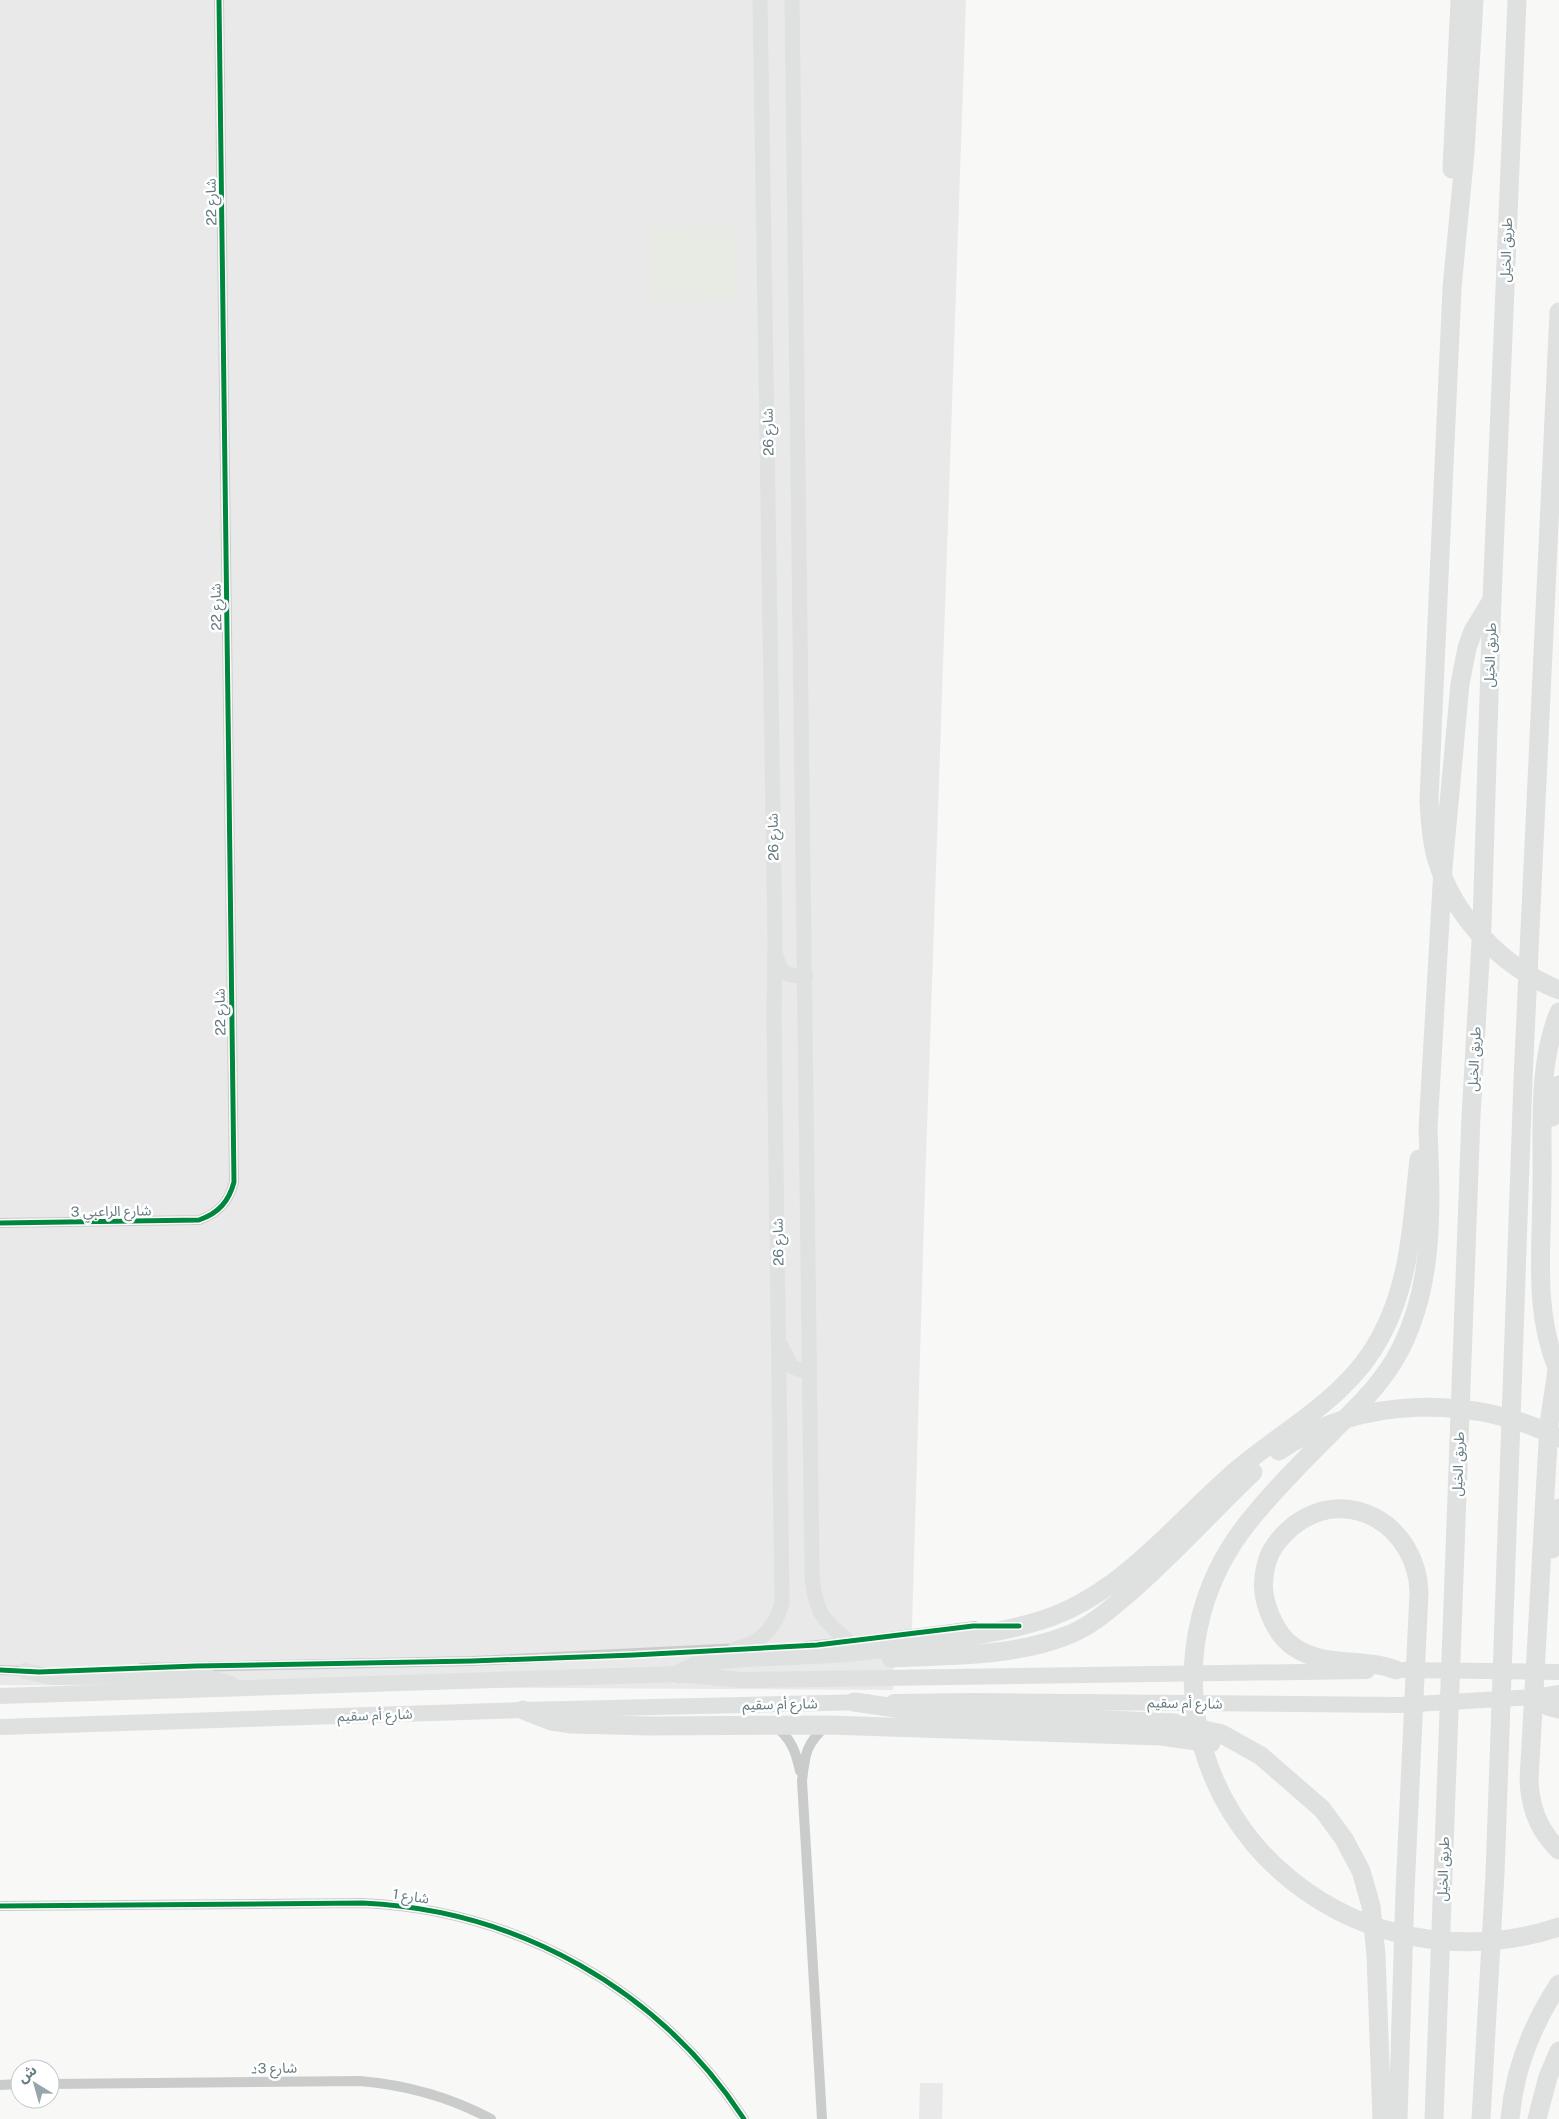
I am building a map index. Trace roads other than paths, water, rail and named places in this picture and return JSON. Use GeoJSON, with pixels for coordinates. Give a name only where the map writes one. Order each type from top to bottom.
{"type":"FeatureCollection","features":[{"type":"Feature","properties":{"kind":"highway"},"geometry":{"type":"LineString","coordinates":[[1452,288],[1448,275],[1449,235],[1460,0]]}},
{"type":"Feature","properties":{"kind":"highway"},"geometry":{"type":"LineString","coordinates":[[1474,0],[1470,92],[1452,288],[1429,800],[1431,829],[1436,856],[1446,884],[1460,910],[1478,933],[1502,957],[1526,974],[1559,990]]}},
{"type":"Feature","properties":{"kind":"highway","name":"طريق الخيل"},"geometry":{"type":"LineString","coordinates":[[1434,2119],[1471,1116],[1482,925],[1492,600],[1517,0]]}},
{"type":"Feature","properties":{"kind":"highway"},"geometry":{"type":"LineString","coordinates":[[1481,2119],[1496,1874],[1523,1079],[1559,312]]}},
{"type":"Feature","properties":{"kind":"highway"},"geometry":{"type":"LineString","coordinates":[[1492,600],[1473,631],[1464,657],[1460,684],[1443,868],[1428,1129],[1429,1201],[1426,1269],[1422,1293],[1411,1326],[1390,1366],[1369,1396],[1296,1469],[1261,1507],[1231,1545],[1209,1589],[1198,1626],[1193,1664],[1194,1710],[1204,1755],[1218,1791],[1238,1824],[1263,1854],[1306,1892],[1339,1910],[1390,1931],[1428,1939],[1485,1942],[1521,1937],[1559,1927]]}},
{"type":"Feature","properties":{"kind":"highway"},"geometry":{"type":"LineString","coordinates":[[1559,1012],[1549,1043],[1544,1077],[1541,1299],[1546,1332],[1559,1372]]}},
{"type":"Feature","properties":{"kind":"highway"},"geometry":{"type":"LineString","coordinates":[[1542,1190],[1549,1157],[1552,1111],[1559,1085]]}},
{"type":"Feature","properties":{"kind":"highway"},"geometry":{"type":"LineString","coordinates":[[686,1675],[698,1664],[718,1660],[886,1649],[1019,1626],[1053,1616],[1077,1606],[1112,1584],[1258,1453],[1328,1402],[1358,1371],[1382,1336],[1399,1295],[1410,1246],[1419,1156],[1428,1129]]}},
{"type":"Feature","properties":{"kind":"highway"},"geometry":{"type":"LineString","coordinates":[[1559,1357],[1549,1424],[1530,1794],[1536,1820],[1543,1832],[1559,1850]]}},
{"type":"Feature","properties":{"kind":"highway"},"geometry":{"type":"LineString","coordinates":[[686,1675],[706,1668],[722,1666],[971,1654],[1050,1642],[1093,1623],[1109,1611],[1158,1567],[1224,1500],[1266,1461],[1291,1443],[1336,1423],[1373,1413],[1417,1408],[1464,1409],[1507,1418],[1559,1438]]}},
{"type":"Feature","properties":{"kind":"highway"},"geometry":{"type":"LineString","coordinates":[[1537,1634],[1544,1607],[1559,1508]]}},
{"type":"Feature","properties":{"kind":"highway"},"geometry":{"type":"LineString","coordinates":[[1396,1670],[1372,1662],[1337,1661],[1312,1657],[1294,1648],[1278,1631],[1264,1598],[1265,1568],[1276,1544],[1298,1522],[1316,1513],[1336,1509],[1356,1511],[1374,1517],[1384,1522],[1400,1537],[1412,1555],[1418,1574],[1419,1592],[1398,2119]]}},
{"type":"Feature","properties":{"kind":"highway"},"geometry":{"type":"LineString","coordinates":[[1535,1697],[1548,1706],[1559,1709]]}},
{"type":"Feature","properties":{"kind":"highway"},"geometry":{"type":"LineString","coordinates":[[854,1702],[917,1711],[1141,1720],[1190,1726],[1222,1734],[1236,1740],[1261,1756],[1309,1796],[1334,1823],[1353,1855],[1367,1889],[1371,1906],[1376,1955],[1382,2119]]}},
{"type":"Feature","properties":{"kind":"highway"},"geometry":{"type":"LineString","coordinates":[[523,1710],[551,1721],[572,1724],[649,1726],[828,1724],[1175,1737],[1234,1750],[1282,1773]]}},
{"type":"Feature","properties":{"kind":"highway"},"geometry":{"type":"LineString","coordinates":[[1510,2119],[1514,2089],[1528,2043],[1559,1984]]}},
{"type":"Feature","properties":{"kind":"highway"},"geometry":{"type":"LineString","coordinates":[[1537,2119],[1548,2077],[1559,2051]]}},
{"type":"Feature","properties":{"kind":"main road"},"geometry":{"type":"LineString","coordinates":[[791,0],[793,20],[814,1594],[817,1608],[824,1619],[850,1642]]}},
{"type":"Feature","properties":{"kind":"main road","name":"شارع 26"},"geometry":{"type":"LineString","coordinates":[[735,1648],[755,1643],[770,1630],[780,1612],[782,1602],[774,1018],[775,942],[761,8]]}},
{"type":"Feature","properties":{"kind":"main road"},"geometry":{"type":"LineString","coordinates":[[775,942],[778,964],[782,971],[789,975],[806,976]]}},
{"type":"Feature","properties":{"kind":"main road"},"geometry":{"type":"LineString","coordinates":[[779,1342],[792,1367],[801,1370],[810,1366]]}},
{"type":"Feature","properties":{"kind":"main road","name":"شارع أم سقيم"},"geometry":{"type":"LineString","coordinates":[[0,1696],[686,1675],[741,1680],[808,1680],[1396,1670],[1559,1672]]}},
{"type":"Feature","properties":{"kind":"main road"},"geometry":{"type":"LineString","coordinates":[[24,1671],[53,1677],[201,1675],[242,1689]]}},
{"type":"Feature","properties":{"kind":"main road","name":"شارع أم سقيم"},"geometry":{"type":"LineString","coordinates":[[0,1727],[523,1710],[854,1702],[974,1701],[1400,1705],[1535,1697],[1559,1693]]}},
{"type":"Feature","properties":{"kind":"street","name":"شارع 22"},"geometry":{"type":"LineString","coordinates":[[219,0],[235,1174],[229,1196],[220,1209]]}},
{"type":"Feature","properties":{"kind":"street"},"geometry":{"type":"LineString","coordinates":[[756,0],[761,8]]}},
{"type":"Feature","properties":{"kind":"street","name":"شارع الراعبي 3"},"geometry":{"type":"LineString","coordinates":[[0,1223],[191,1221],[207,1217],[220,1209]]}},
{"type":"Feature","properties":{"kind":"street"},"geometry":{"type":"LineString","coordinates":[[0,1670],[472,1661],[850,1642],[973,1626],[1019,1626]]}},
{"type":"Feature","properties":{"kind":"street"},"geometry":{"type":"LineString","coordinates":[[772,1724],[786,1736],[794,1748],[802,1781],[822,2119]]}},
{"type":"Feature","properties":{"kind":"street"},"geometry":{"type":"LineString","coordinates":[[802,1781],[807,1748],[815,1736],[828,1724]]}},
{"type":"Feature","properties":{"kind":"street","name":"شارع 1"},"geometry":{"type":"LineString","coordinates":[[0,1906],[363,1902],[419,1908],[475,1921],[546,1947],[590,1970],[630,1997],[663,2024],[689,2049],[712,2075],[744,2119]]}},
{"type":"Feature","properties":{"kind":"street","name":"شارع 3د"},"geometry":{"type":"LineString","coordinates":[[60,2084],[378,2082],[431,2093],[464,2105],[492,2119]]}}]}
